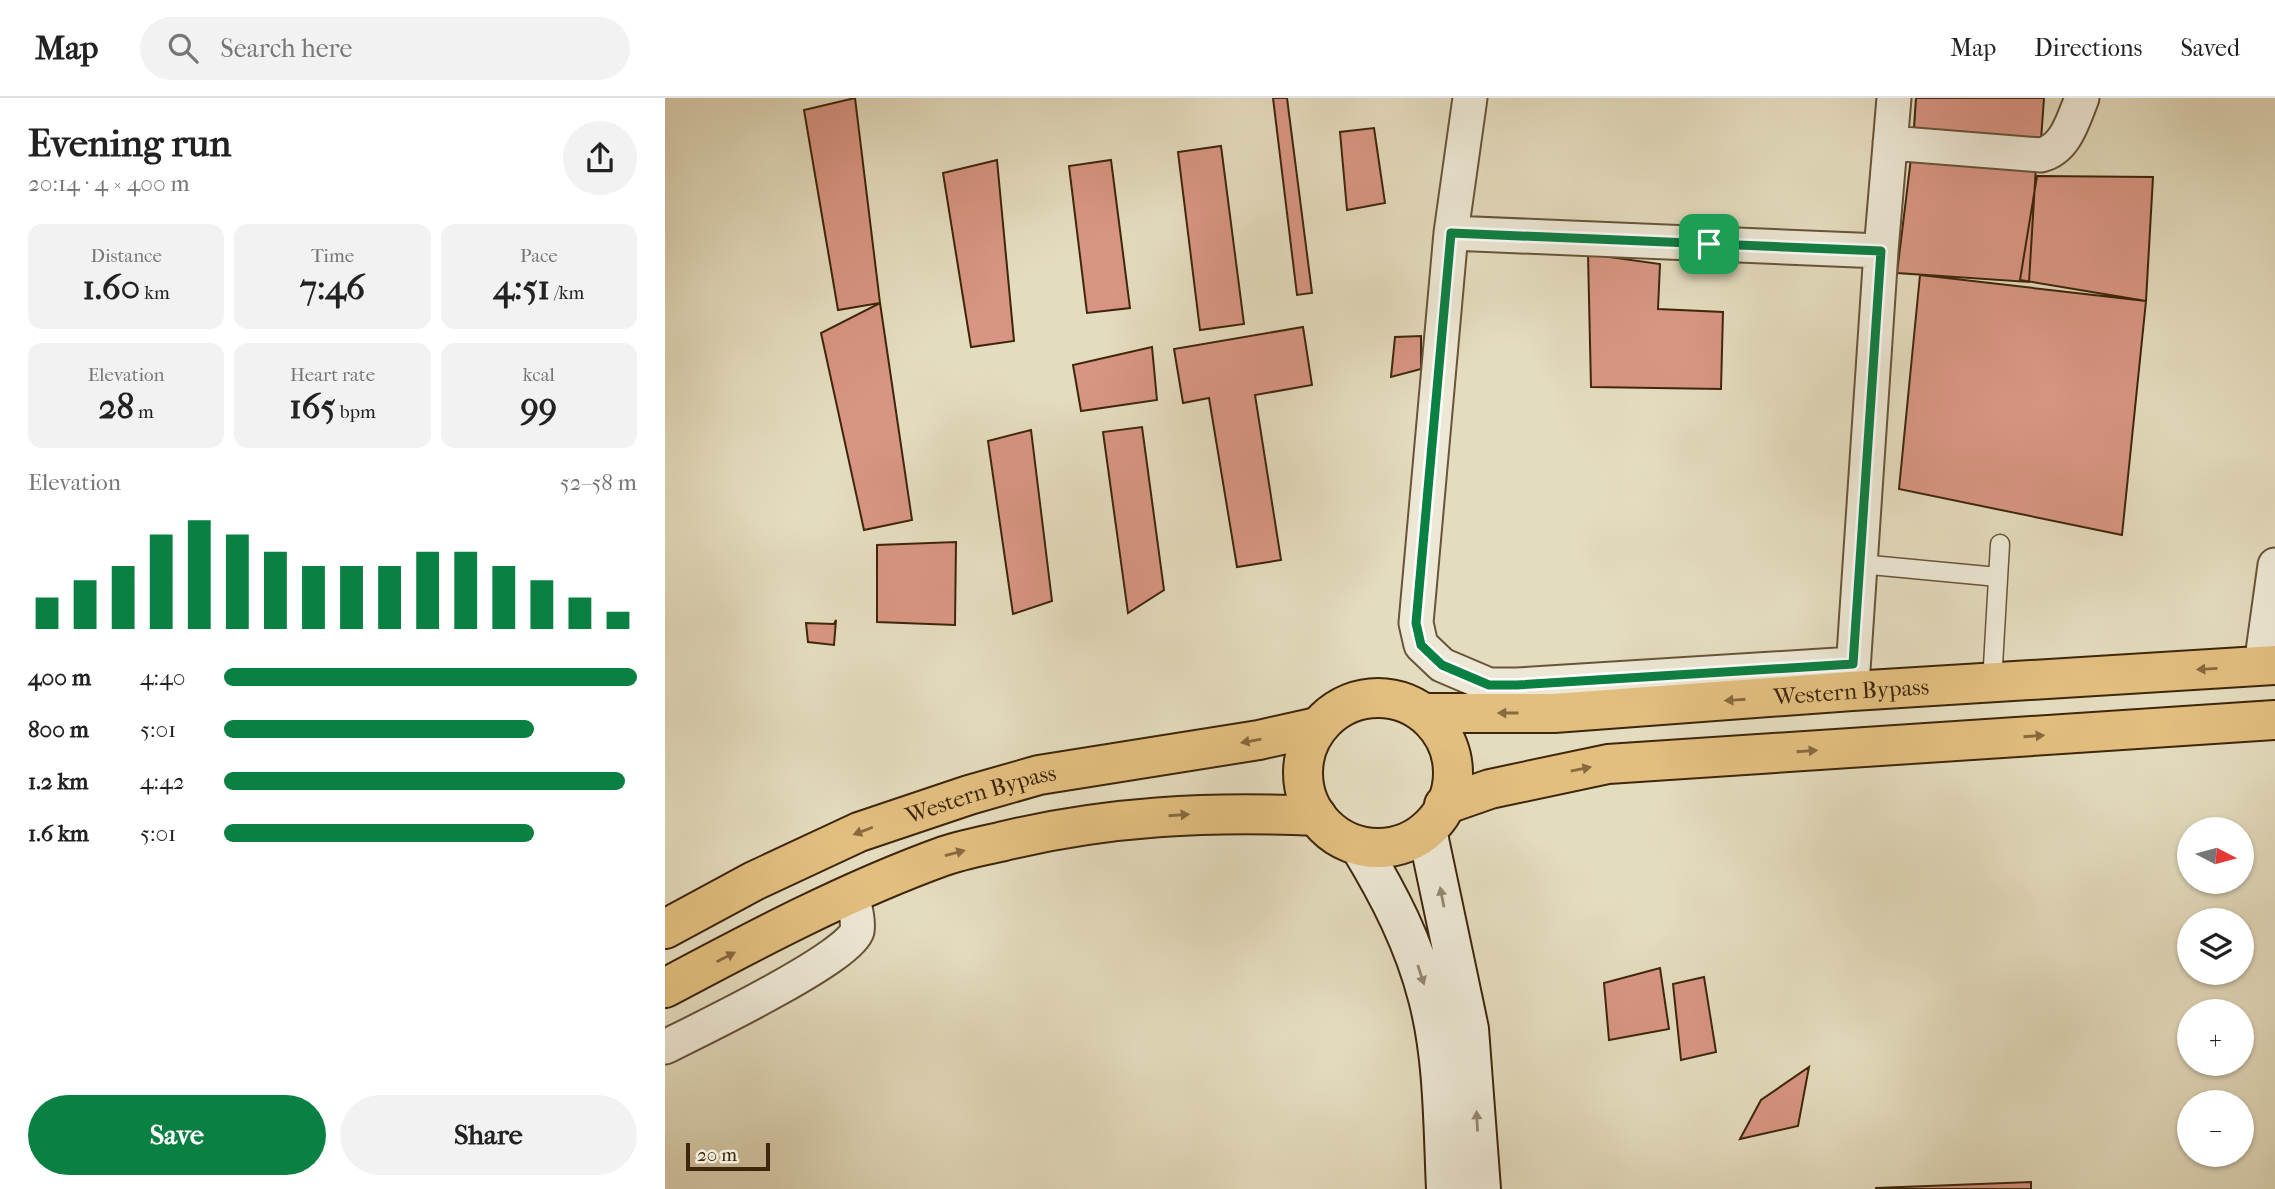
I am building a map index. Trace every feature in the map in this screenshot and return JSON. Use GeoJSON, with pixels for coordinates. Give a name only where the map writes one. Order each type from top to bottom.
{"type":"FeatureCollection","features":[{"type":"Feature","properties":{"kind":"main road","name":"Western Bypass"},"geometry":{"type":"LineString","coordinates":[[1427,713],[1554,713],[1853,678],[1992,682],[2268,666]]}},
{"type":"Feature","properties":{"kind":"main road"},"geometry":{"type":"LineString","coordinates":[[1481,1189],[1469,1029],[1436,817],[1450,793],[1453,769],[1448,745],[1427,713],[1394,700],[1370,699],[1347,705],[1317,727],[1306,756],[1304,777],[1307,798],[1317,816],[1337,837],[1360,847],[1390,848],[1410,841],[1436,817],[1490,789],[1608,764],[2275,720]]}},
{"type":"Feature","properties":{"kind":"main road","name":"Western Bypass"},"geometry":{"type":"LineString","coordinates":[[665,929],[754,881],[859,832],[969,795],[1039,775],[1259,740],[1317,727]]}},
{"type":"Feature","properties":{"kind":"main road"},"geometry":{"type":"LineString","coordinates":[[665,988],[852,894],[946,855],[1045,831],[1130,818],[1257,813],[1317,816]]}},
{"type":"Feature","properties":{"kind":"main road"},"geometry":{"type":"LineString","coordinates":[[1360,847],[1388,894],[1404,928],[1428,998],[1442,1091],[1446,1189]]}},
{"type":"Feature","properties":{"kind":"street"},"geometry":{"type":"LineString","coordinates":[[1470,98],[1451,233],[1416,623],[1421,645],[1442,665],[1489,685],[1853,678],[1881,251],[1894,98]]}},
{"type":"Feature","properties":{"kind":"street"},"geometry":{"type":"LineString","coordinates":[[1890,143],[2041,155],[2051,153],[2070,128],[2082,98]]}},
{"type":"Feature","properties":{"kind":"street"},"geometry":{"type":"LineString","coordinates":[[1451,233],[1881,251]]}},
{"type":"Feature","properties":{"kind":"street"},"geometry":{"type":"LineString","coordinates":[[2268,666],[2275,565]]}},
{"type":"Feature","properties":{"kind":"street"},"geometry":{"type":"LineString","coordinates":[[665,1047],[808,972],[847,947],[857,930],[852,894]]}},
{"type":"Feature","properties":{"kind":"lane"},"geometry":{"type":"LineString","coordinates":[[1992,682],[2000,544]]}},
{"type":"Feature","properties":{"kind":"lane"},"geometry":{"type":"LineString","coordinates":[[1860,564],[1999,577]]}},
{"type":"Feature","properties":{"kind":"building"},"geometry":{"type":"Polygon","coordinates":[[[855,98],[880,303],[838,310],[804,110],[855,98]]]}},
{"type":"Feature","properties":{"kind":"building"},"geometry":{"type":"Polygon","coordinates":[[[1273,98],[1287,98],[1312,293],[1297,295],[1273,98]]]}},
{"type":"Feature","properties":{"kind":"building"},"geometry":{"type":"Polygon","coordinates":[[[1916,98],[2044,98],[2040,154],[1914,128],[1916,98]]]}},
{"type":"Feature","properties":{"kind":"building"},"geometry":{"type":"Polygon","coordinates":[[[1374,128],[1385,203],[1347,210],[1340,132],[1374,128]]]}},
{"type":"Feature","properties":{"kind":"building"},"geometry":{"type":"Polygon","coordinates":[[[1221,146],[1244,324],[1200,330],[1178,152],[1221,146]]]}},
{"type":"Feature","properties":{"kind":"building"},"geometry":{"type":"Polygon","coordinates":[[[1911,158],[2036,166],[2029,282],[1897,273],[1911,158]]]}},
{"type":"Feature","properties":{"kind":"building"},"geometry":{"type":"Polygon","coordinates":[[[997,160],[1014,341],[971,347],[943,173],[997,160]]]}},
{"type":"Feature","properties":{"kind":"building"},"geometry":{"type":"Polygon","coordinates":[[[1111,160],[1130,308],[1087,313],[1069,166],[1111,160]]]}},
{"type":"Feature","properties":{"kind":"building"},"geometry":{"type":"Polygon","coordinates":[[[2037,176],[2153,177],[2146,301],[2020,280],[2037,176]]]}},
{"type":"Feature","properties":{"kind":"building"},"geometry":{"type":"Polygon","coordinates":[[[1588,254],[1660,264],[1658,309],[1723,312],[1721,389],[1591,387],[1588,254]]]}},
{"type":"Feature","properties":{"kind":"building"},"geometry":{"type":"Polygon","coordinates":[[[1920,275],[2146,301],[2122,535],[1899,489],[1920,275]]]}},
{"type":"Feature","properties":{"kind":"building"},"geometry":{"type":"Polygon","coordinates":[[[880,303],[912,520],[864,530],[821,333],[880,303]]]}},
{"type":"Feature","properties":{"kind":"building"},"geometry":{"type":"Polygon","coordinates":[[[1303,327],[1312,385],[1255,395],[1281,560],[1237,567],[1209,398],[1183,403],[1174,349],[1303,327]]]}},
{"type":"Feature","properties":{"kind":"building"},"geometry":{"type":"Polygon","coordinates":[[[1421,336],[1421,369],[1391,377],[1395,337],[1421,336]]]}},
{"type":"Feature","properties":{"kind":"building"},"geometry":{"type":"Polygon","coordinates":[[[1152,347],[1157,400],[1081,411],[1073,365],[1152,347]]]}},
{"type":"Feature","properties":{"kind":"building"},"geometry":{"type":"Polygon","coordinates":[[[1142,427],[1164,590],[1128,613],[1103,432],[1142,427]]]}},
{"type":"Feature","properties":{"kind":"building"},"geometry":{"type":"Polygon","coordinates":[[[1031,430],[1052,601],[1013,614],[988,441],[1031,430]]]}},
{"type":"Feature","properties":{"kind":"building"},"geometry":{"type":"Polygon","coordinates":[[[956,542],[955,625],[877,622],[877,545],[956,542]]]}},
{"type":"Feature","properties":{"kind":"building"},"geometry":{"type":"Polygon","coordinates":[[[836,620],[834,645],[808,642],[806,623],[834,624],[836,620]]]}},
{"type":"Feature","properties":{"kind":"building"},"geometry":{"type":"Polygon","coordinates":[[[1660,968],[1669,1029],[1609,1040],[1604,983],[1660,968]]]}},
{"type":"Feature","properties":{"kind":"building"},"geometry":{"type":"Polygon","coordinates":[[[1704,977],[1716,1052],[1681,1060],[1673,984],[1704,977]]]}},
{"type":"Feature","properties":{"kind":"building"},"geometry":{"type":"Polygon","coordinates":[[[1809,1067],[1798,1126],[1740,1139],[1761,1100],[1809,1067]]]}},
{"type":"Feature","properties":{"kind":"building"},"geometry":{"type":"Polygon","coordinates":[[[2031,1182],[2031,1189],[1876,1189],[1876,1188],[2031,1182]]]}},
{"type":"Feature","properties":{"kind":"route"},"geometry":{"type":"LineString","coordinates":[[1451,233],[1709,244],[1881,251],[1853,664],[1517,685],[1489,685],[1442,665],[1421,645],[1416,623],[1451,233]]}}]}
